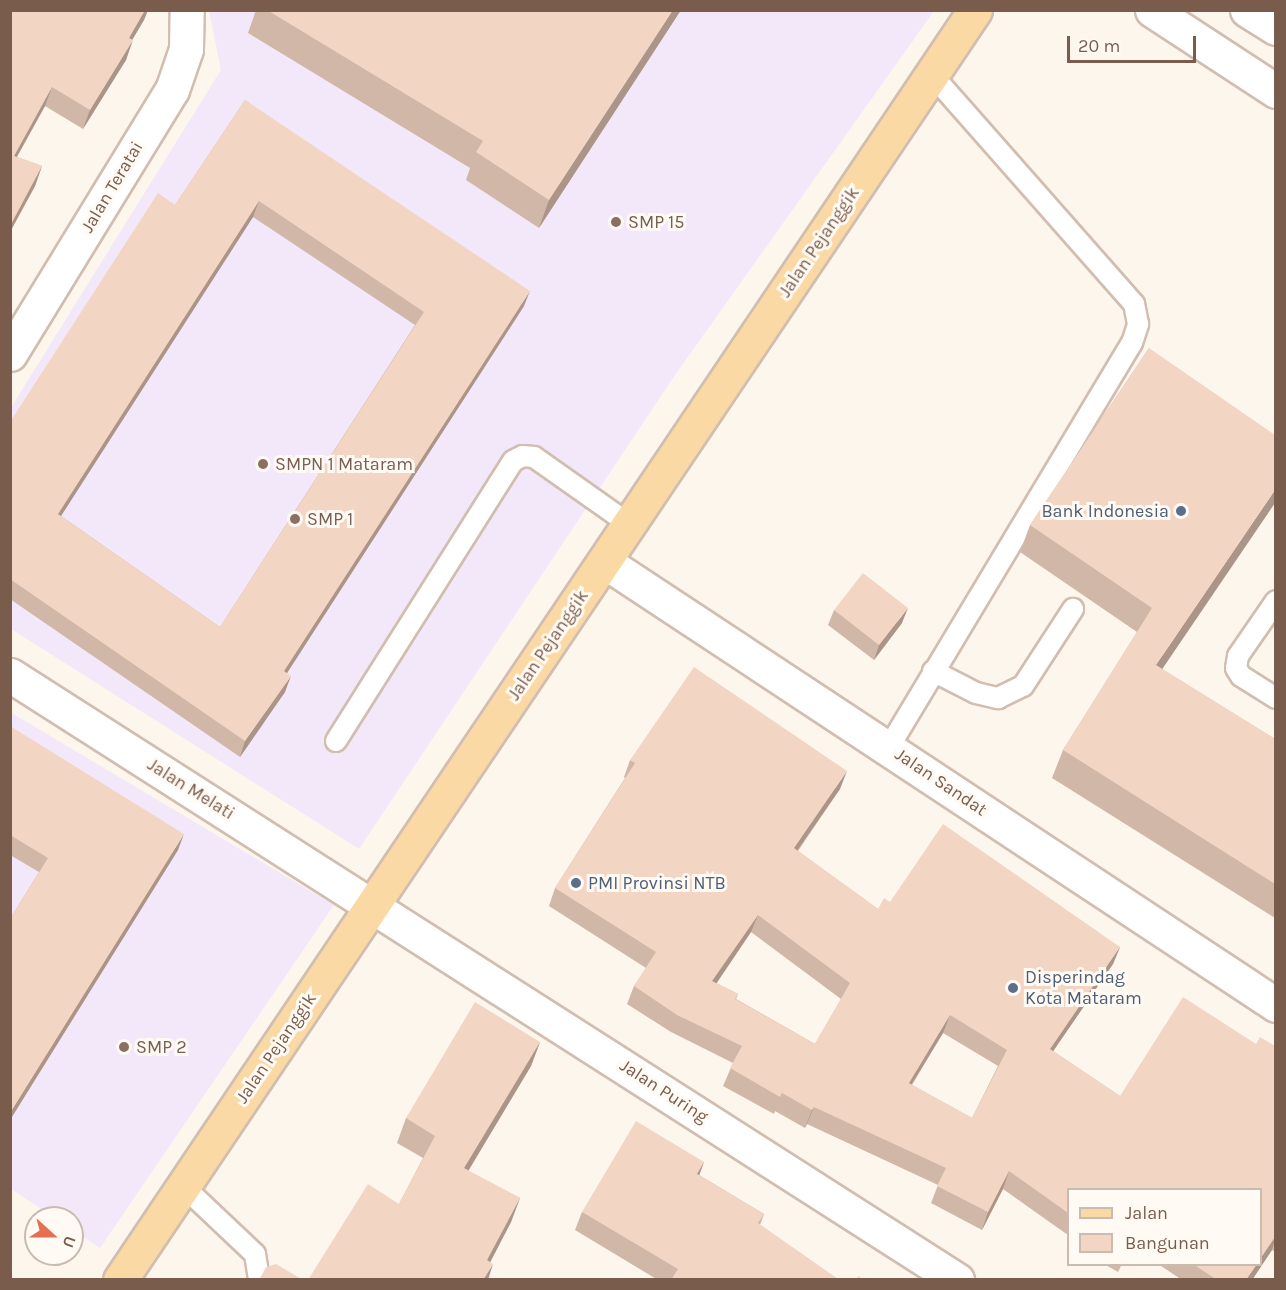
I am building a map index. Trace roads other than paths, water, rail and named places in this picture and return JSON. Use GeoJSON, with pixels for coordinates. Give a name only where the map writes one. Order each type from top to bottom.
{"type":"FeatureCollection","features":[{"type":"Feature","properties":{"kind":"main road","name":"Jalan Pejanggik"},"geometry":{"type":"LineString","coordinates":[[120,1280],[975,10]]}},
{"type":"Feature","properties":{"kind":"street","name":"Jalan Teratai"},"geometry":{"type":"LineString","coordinates":[[10,354],[172,90],[186,49],[187,10]]}},
{"type":"Feature","properties":{"kind":"street"},"geometry":{"type":"LineString","coordinates":[[1152,10],[1275,91]]}},
{"type":"Feature","properties":{"kind":"street"},"geometry":{"type":"LineString","coordinates":[[1247,10],[1275,28]]}},
{"type":"Feature","properties":{"kind":"street","name":"Jalan Sandat"},"geometry":{"type":"LineString","coordinates":[[605,562],[1275,1005]]}},
{"type":"Feature","properties":{"kind":"street","name":"Jalan Melati"},"geometry":{"type":"LineString","coordinates":[[10,675],[372,903]]}},
{"type":"Feature","properties":{"kind":"street","name":"Jalan Puring"},"geometry":{"type":"LineString","coordinates":[[372,903],[957,1280]]}},
{"type":"Feature","properties":{"kind":"lane"},"geometry":{"type":"LineString","coordinates":[[888,747],[1132,343],[1138,324],[1134,304],[932,75]]}},
{"type":"Feature","properties":{"kind":"lane"},"geometry":{"type":"LineString","coordinates":[[336,741],[513,461],[524,456],[534,458],[629,524]]}},
{"type":"Feature","properties":{"kind":"lane"},"geometry":{"type":"LineString","coordinates":[[1275,601],[1238,656],[1236,668],[1241,676],[1275,698]]}},
{"type":"Feature","properties":{"kind":"lane"},"geometry":{"type":"LineString","coordinates":[[933,671],[976,693],[998,698],[1023,686],[1073,609]]}},
{"type":"Feature","properties":{"kind":"lane"},"geometry":{"type":"LineString","coordinates":[[183,1186],[255,1254],[259,1280]]}},
{"type":"Feature","properties":{"kind":"place","name":"SMP 15"},"geometry":{"type":"Point","coordinates":[616,222]}},
{"type":"Feature","properties":{"kind":"place","name":"SMPN 1 Mataram"},"geometry":{"type":"Point","coordinates":[263,464]}},
{"type":"Feature","properties":{"kind":"place","name":"Bank Indonesia"},"geometry":{"type":"Point","coordinates":[1181,511]}},
{"type":"Feature","properties":{"kind":"place","name":"SMP 1"},"geometry":{"type":"Point","coordinates":[295,519]}},
{"type":"Feature","properties":{"kind":"place","name":"PMI Provinsi NTB"},"geometry":{"type":"Point","coordinates":[576,883]}},
{"type":"Feature","properties":{"kind":"place","name":"Disperindag Kota Mataram"},"geometry":{"type":"Point","coordinates":[1013,988]}},
{"type":"Feature","properties":{"kind":"place","name":"SMP 2"},"geometry":{"type":"Point","coordinates":[124,1047]}}]}
